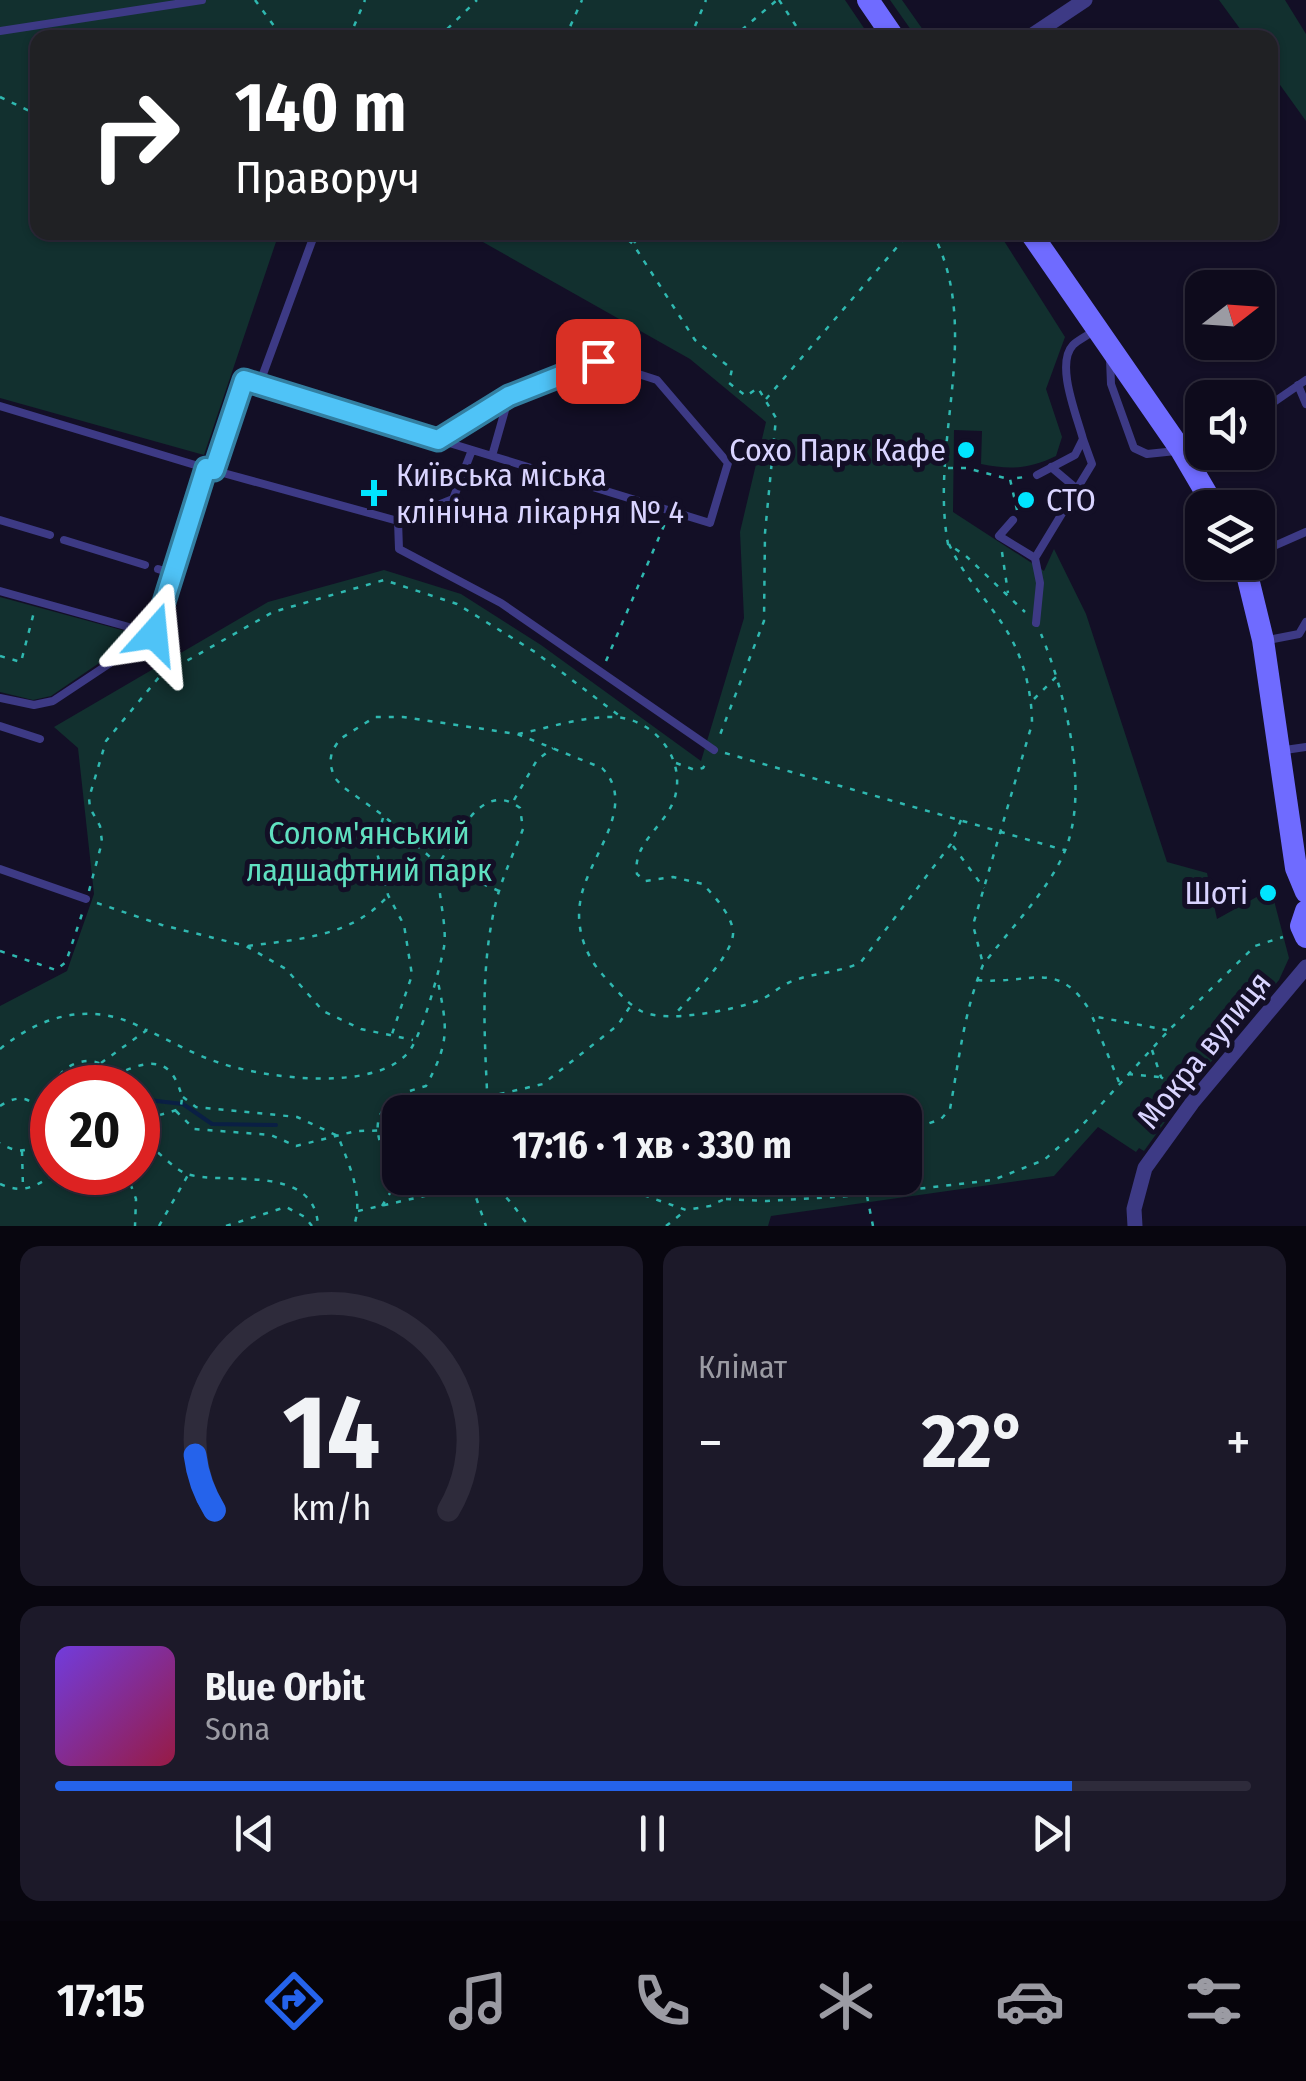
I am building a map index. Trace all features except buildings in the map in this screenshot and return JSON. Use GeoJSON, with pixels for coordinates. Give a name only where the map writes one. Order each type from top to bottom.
{"type":"FeatureCollection","features":[{"type":"Feature","properties":{"kind":"street"},"geometry":{"type":"LineString","coordinates":[[868,0],[889,30]]}},
{"type":"Feature","properties":{"kind":"street"},"geometry":{"type":"LineString","coordinates":[[1040,30],[1086,0]]}},
{"type":"Feature","properties":{"kind":"street"},"geometry":{"type":"LineString","coordinates":[[1036,240],[1185,450]]}},
{"type":"Feature","properties":{"kind":"street"},"geometry":{"type":"LineString","coordinates":[[1248,580],[1263,640],[1296,868],[1306,892]]}},
{"type":"Feature","properties":{"kind":"street"},"geometry":{"type":"LineString","coordinates":[[1294,937],[1306,911]]}},
{"type":"Feature","properties":{"kind":"street","name":"Мокра вулиця"},"geometry":{"type":"LineString","coordinates":[[1135,1226],[1134,1209],[1145,1168],[1192,1102],[1306,967]]}},
{"type":"Feature","properties":{"kind":"lane"},"geometry":{"type":"LineString","coordinates":[[0,31],[202,0]]}},
{"type":"Feature","properties":{"kind":"lane"},"geometry":{"type":"LineString","coordinates":[[258,385],[312,240]]}},
{"type":"Feature","properties":{"kind":"lane"},"geometry":{"type":"LineString","coordinates":[[1036,624],[1040,583],[1035,558],[1092,464],[1065,371],[1065,358],[1071,346],[1103,337],[1111,384],[1134,448],[1147,454],[1185,454]]}},
{"type":"Feature","properties":{"kind":"lane"},"geometry":{"type":"LineString","coordinates":[[0,698],[34,705],[53,701],[154,634],[244,380],[438,440],[670,510],[710,523],[728,463],[657,380],[598,361],[509,396],[438,440]]}},
{"type":"Feature","properties":{"kind":"lane"},"geometry":{"type":"LineString","coordinates":[[1275,401],[1302,382],[1306,404]]}},
{"type":"Feature","properties":{"kind":"lane"},"geometry":{"type":"LineString","coordinates":[[492,456],[509,396]]}},
{"type":"Feature","properties":{"kind":"lane"},"geometry":{"type":"LineString","coordinates":[[0,406],[398,520],[453,499],[472,450]]}},
{"type":"Feature","properties":{"kind":"lane"},"geometry":{"type":"LineString","coordinates":[[1036,475],[1075,455],[1083,439]]}},
{"type":"Feature","properties":{"kind":"lane"},"geometry":{"type":"LineString","coordinates":[[1051,467],[1077,489]]}},
{"type":"Feature","properties":{"kind":"lane"},"geometry":{"type":"LineString","coordinates":[[0,520],[50,536]]}},
{"type":"Feature","properties":{"kind":"lane"},"geometry":{"type":"LineString","coordinates":[[398,520],[399,549],[501,603],[714,750]]}},
{"type":"Feature","properties":{"kind":"lane"},"geometry":{"type":"LineString","coordinates":[[1014,520],[999,536],[1035,558]]}},
{"type":"Feature","properties":{"kind":"lane"},"geometry":{"type":"LineString","coordinates":[[1275,546],[1306,532]]}},
{"type":"Feature","properties":{"kind":"lane"},"geometry":{"type":"LineString","coordinates":[[64,540],[144,565]]}},
{"type":"Feature","properties":{"kind":"lane"},"geometry":{"type":"LineString","coordinates":[[158,569],[173,574]]}},
{"type":"Feature","properties":{"kind":"lane"},"geometry":{"type":"LineString","coordinates":[[0,591],[154,634]]}},
{"type":"Feature","properties":{"kind":"lane"},"geometry":{"type":"LineString","coordinates":[[1263,640],[1299,634],[1306,622]]}},
{"type":"Feature","properties":{"kind":"lane"},"geometry":{"type":"LineString","coordinates":[[0,726],[40,739]]}},
{"type":"Feature","properties":{"kind":"lane"},"geometry":{"type":"LineString","coordinates":[[1280,751],[1306,746]]}},
{"type":"Feature","properties":{"kind":"lane"},"geometry":{"type":"LineString","coordinates":[[0,870],[86,899]]}},
{"type":"Feature","properties":{"kind":"path"},"geometry":{"type":"LineString","coordinates":[[255,0],[278,30]]}},
{"type":"Feature","properties":{"kind":"path"},"geometry":{"type":"LineString","coordinates":[[352,30],[365,0]]}},
{"type":"Feature","properties":{"kind":"path"},"geometry":{"type":"LineString","coordinates":[[446,30],[477,0]]}},
{"type":"Feature","properties":{"kind":"path"},"geometry":{"type":"LineString","coordinates":[[569,30],[582,0]]}},
{"type":"Feature","properties":{"kind":"path"},"geometry":{"type":"LineString","coordinates":[[693,30],[706,0]]}},
{"type":"Feature","properties":{"kind":"path"},"geometry":{"type":"LineString","coordinates":[[742,30],[778,0],[799,30]]}},
{"type":"Feature","properties":{"kind":"path"},"geometry":{"type":"LineString","coordinates":[[0,97],[30,112]]}},
{"type":"Feature","properties":{"kind":"path"},"geometry":{"type":"LineString","coordinates":[[628,240],[633,244]]}},
{"type":"Feature","properties":{"kind":"path"},"geometry":{"type":"LineString","coordinates":[[633,240],[633,244]]}},
{"type":"Feature","properties":{"kind":"path"},"geometry":{"type":"LineString","coordinates":[[633,244],[637,240]]}},
{"type":"Feature","properties":{"kind":"path"},"geometry":{"type":"LineString","coordinates":[[765,400],[903,240]]}},
{"type":"Feature","properties":{"kind":"path"},"geometry":{"type":"LineString","coordinates":[[936,240],[954,285],[956,314],[946,468],[948,544],[958,565],[1006,629],[1025,672],[1032,701],[1032,724],[974,925],[983,965]]}},
{"type":"Feature","properties":{"kind":"path"},"geometry":{"type":"LineString","coordinates":[[946,468],[966,468],[1010,479],[1036,475]]}},
{"type":"Feature","properties":{"kind":"path"},"geometry":{"type":"LineString","coordinates":[[1010,479],[1018,514],[1014,520]]}},
{"type":"Feature","properties":{"kind":"path"},"geometry":{"type":"LineString","coordinates":[[602,672],[670,510]]}},
{"type":"Feature","properties":{"kind":"path"},"geometry":{"type":"LineString","coordinates":[[999,536],[1008,595]]}},
{"type":"Feature","properties":{"kind":"path"},"geometry":{"type":"LineString","coordinates":[[922,1126],[941,1119],[950,1109],[976,980],[983,965],[1055,870],[1066,851],[1074,819],[1074,790],[1058,675],[1036,624],[966,556],[948,544]]}},
{"type":"Feature","properties":{"kind":"path"},"geometry":{"type":"LineString","coordinates":[[0,950],[56,970],[62,966],[102,842],[89,798],[106,741],[160,676],[272,612],[384,580],[457,604],[535,652],[621,717],[655,734],[669,746],[678,784],[673,803],[635,863],[636,874],[645,881],[673,877],[703,884],[733,927],[733,941],[726,953],[675,1015]]}},
{"type":"Feature","properties":{"kind":"path"},"geometry":{"type":"LineString","coordinates":[[0,656],[20,662],[37,601]]}},
{"type":"Feature","properties":{"kind":"path"},"geometry":{"type":"LineString","coordinates":[[1032,701],[1058,675]]}},
{"type":"Feature","properties":{"kind":"path"},"geometry":{"type":"LineString","coordinates":[[499,892],[439,865],[334,777],[330,762],[340,739],[360,724],[387,716],[517,734],[602,768],[612,778],[616,805],[579,903],[585,949],[593,963],[632,1004],[651,1014],[704,1014],[758,1001],[788,982],[848,969],[861,962],[876,948],[951,844],[962,820]]}},
{"type":"Feature","properties":{"kind":"path"},"geometry":{"type":"LineString","coordinates":[[517,734],[606,716],[621,717]]}},
{"type":"Feature","properties":{"kind":"path"},"geometry":{"type":"LineString","coordinates":[[512,802],[537,760],[554,747]]}},
{"type":"Feature","properties":{"kind":"path"},"geometry":{"type":"LineString","coordinates":[[676,763],[695,770],[703,768],[714,750],[1066,851]]}},
{"type":"Feature","properties":{"kind":"path"},"geometry":{"type":"LineString","coordinates":[[0,1048],[37,1023],[72,1014],[109,1014],[221,1064],[296,1077],[347,1078],[383,1068],[409,1053],[416,1041],[445,943],[439,865],[478,808],[489,800],[512,802],[524,816],[523,829],[499,892],[489,937],[484,1037],[487,1095]]}},
{"type":"Feature","properties":{"kind":"path"},"geometry":{"type":"LineString","coordinates":[[384,816],[375,845],[388,895],[404,925],[412,974],[391,1036]]}},
{"type":"Feature","properties":{"kind":"path"},"geometry":{"type":"LineString","coordinates":[[951,844],[984,889]]}},
{"type":"Feature","properties":{"kind":"path"},"geometry":{"type":"LineString","coordinates":[[246,946],[328,935],[373,912],[388,895]]}},
{"type":"Feature","properties":{"kind":"path"},"geometry":{"type":"LineString","coordinates":[[86,899],[162,926],[246,946],[286,969],[323,1011],[361,1029],[416,1041]]}},
{"type":"Feature","properties":{"kind":"path"},"geometry":{"type":"LineString","coordinates":[[922,1188],[993,1180],[1044,1160],[1076,1132],[1169,1030],[1254,946],[1294,937]]}},
{"type":"Feature","properties":{"kind":"path"},"geometry":{"type":"LineString","coordinates":[[382,1145],[379,1114],[399,1094],[426,1086],[442,1052],[446,1028],[436,975]]}},
{"type":"Feature","properties":{"kind":"path"},"geometry":{"type":"LineString","coordinates":[[976,980],[1050,978],[1067,982],[1092,1016],[1119,1083]]}},
{"type":"Feature","properties":{"kind":"path"},"geometry":{"type":"LineString","coordinates":[[496,1095],[544,1084],[618,1025],[632,1004]]}},
{"type":"Feature","properties":{"kind":"path"},"geometry":{"type":"LineString","coordinates":[[1092,1016],[1169,1030]]}},
{"type":"Feature","properties":{"kind":"path"},"geometry":{"type":"LineString","coordinates":[[72,1065],[101,1063],[147,1030]]}},
{"type":"Feature","properties":{"kind":"path"},"geometry":{"type":"LineString","coordinates":[[1152,1050],[1161,1077],[1192,1102]]}},
{"type":"Feature","properties":{"kind":"path"},"geometry":{"type":"LineString","coordinates":[[142,1065],[158,1063],[171,1071],[183,1097],[196,1107],[297,1117],[338,1136],[357,1192],[354,1226]]}},
{"type":"Feature","properties":{"kind":"path"},"geometry":{"type":"LineString","coordinates":[[1128,1074],[1161,1077]]}},
{"type":"Feature","properties":{"kind":"path"},"geometry":{"type":"LineString","coordinates":[[176,1112],[183,1097]]}},
{"type":"Feature","properties":{"kind":"path"},"geometry":{"type":"LineString","coordinates":[[0,1106],[24,1100],[30,1104]]}},
{"type":"Feature","properties":{"kind":"path"},"geometry":{"type":"LineString","coordinates":[[176,1112],[194,1129],[271,1135],[296,1146],[356,1131],[382,1131]]}},
{"type":"Feature","properties":{"kind":"path"},"geometry":{"type":"LineString","coordinates":[[160,1115],[176,1112]]}},
{"type":"Feature","properties":{"kind":"path"},"geometry":{"type":"LineString","coordinates":[[0,1143],[14,1150],[30,1145]]}},
{"type":"Feature","properties":{"kind":"path"},"geometry":{"type":"LineString","coordinates":[[22,1150],[23,1190]]}},
{"type":"Feature","properties":{"kind":"path"},"geometry":{"type":"LineString","coordinates":[[160,1153],[188,1174],[258,1178],[306,1196],[314,1204],[315,1226]]}},
{"type":"Feature","properties":{"kind":"path"},"geometry":{"type":"LineString","coordinates":[[159,1226],[188,1174]]}},
{"type":"Feature","properties":{"kind":"path"},"geometry":{"type":"LineString","coordinates":[[0,1184],[30,1188]]}},
{"type":"Feature","properties":{"kind":"path"},"geometry":{"type":"LineString","coordinates":[[135,1195],[135,1226]]}},
{"type":"Feature","properties":{"kind":"path"},"geometry":{"type":"LineString","coordinates":[[381,1208],[389,1195]]}},
{"type":"Feature","properties":{"kind":"path"},"geometry":{"type":"LineString","coordinates":[[358,1211],[432,1195]]}},
{"type":"Feature","properties":{"kind":"path"},"geometry":{"type":"LineString","coordinates":[[475,1195],[486,1226]]}},
{"type":"Feature","properties":{"kind":"path"},"geometry":{"type":"LineString","coordinates":[[501,1195],[529,1226]]}},
{"type":"Feature","properties":{"kind":"path"},"geometry":{"type":"LineString","coordinates":[[643,1195],[686,1210],[710,1206],[734,1195]]}},
{"type":"Feature","properties":{"kind":"path"},"geometry":{"type":"LineString","coordinates":[[726,1199],[767,1201],[866,1195],[873,1226]]}},
{"type":"Feature","properties":{"kind":"path"},"geometry":{"type":"LineString","coordinates":[[226,1226],[286,1207],[315,1226]]}},
{"type":"Feature","properties":{"kind":"path"},"geometry":{"type":"LineString","coordinates":[[666,1226],[686,1210]]}},
{"type":"Feature","properties":{"kind":"green space"},"geometry":{"type":"Polygon","coordinates":[[[0,0],[845,0],[865,30],[30,30],[30,240],[277,240],[204,455],[0,398],[0,0]]]}},
{"type":"Feature","properties":{"kind":"green space"},"geometry":{"type":"Polygon","coordinates":[[[890,0],[902,0],[923,30],[911,30],[890,0]]]}},
{"type":"Feature","properties":{"kind":"green space"},"geometry":{"type":"Polygon","coordinates":[[[1219,0],[1285,0],[1306,34],[1306,121],[1278,82],[1278,30],[1241,30],[1219,0]]]}},
{"type":"Feature","properties":{"kind":"green space","name":"Солом'янський ладшафтний парк"},"geometry":{"type":"Polygon","coordinates":[[[479,240],[1003,240],[1065,337],[1046,389],[1062,437],[1056,456],[1037,464],[1001,467],[981,464],[982,431],[954,430],[953,512],[1044,571],[1054,549],[1086,614],[1167,862],[1207,873],[1217,919],[1271,889],[1289,958],[1279,980],[1191,1086],[1144,1151],[1139,1148],[1136,1152],[1098,1127],[1054,1176],[922,1195],[922,1095],[382,1095],[382,1195],[920,1195],[771,1216],[768,1226],[0,1226],[0,1006],[67,971],[94,894],[78,748],[54,727],[268,602],[384,570],[461,594],[541,645],[701,761],[744,618],[740,532],[766,422],[690,359],[479,240]]]}},
{"type":"Feature","properties":{"kind":"green space"},"geometry":{"type":"Polygon","coordinates":[[[0,597],[140,635],[51,696],[33,700],[0,692],[0,597]]]}},
{"type":"Feature","properties":{"kind":"waterway"},"geometry":{"type":"LineString","coordinates":[[160,1101],[183,1104],[212,1124],[276,1125]]}},
{"type":"Feature","properties":{"kind":"place","name":"Сохо Парк Кафе"},"geometry":{"type":"Point","coordinates":[966,450]}},
{"type":"Feature","properties":{"kind":"place","name":"Київська міська клінічна лікарня № 4"},"geometry":{"type":"Point","coordinates":[374,493]}},
{"type":"Feature","properties":{"kind":"place","name":"СТО"},"geometry":{"type":"Point","coordinates":[1026,500]}},
{"type":"Feature","properties":{"kind":"place","name":"Шоті"},"geometry":{"type":"Point","coordinates":[1268,893]}},
{"type":"Feature","properties":{"kind":"route"},"geometry":{"type":"LineString","coordinates":[[154,634],[206,468],[214,470],[244,380],[438,440],[509,396],[598,361]]}}]}
